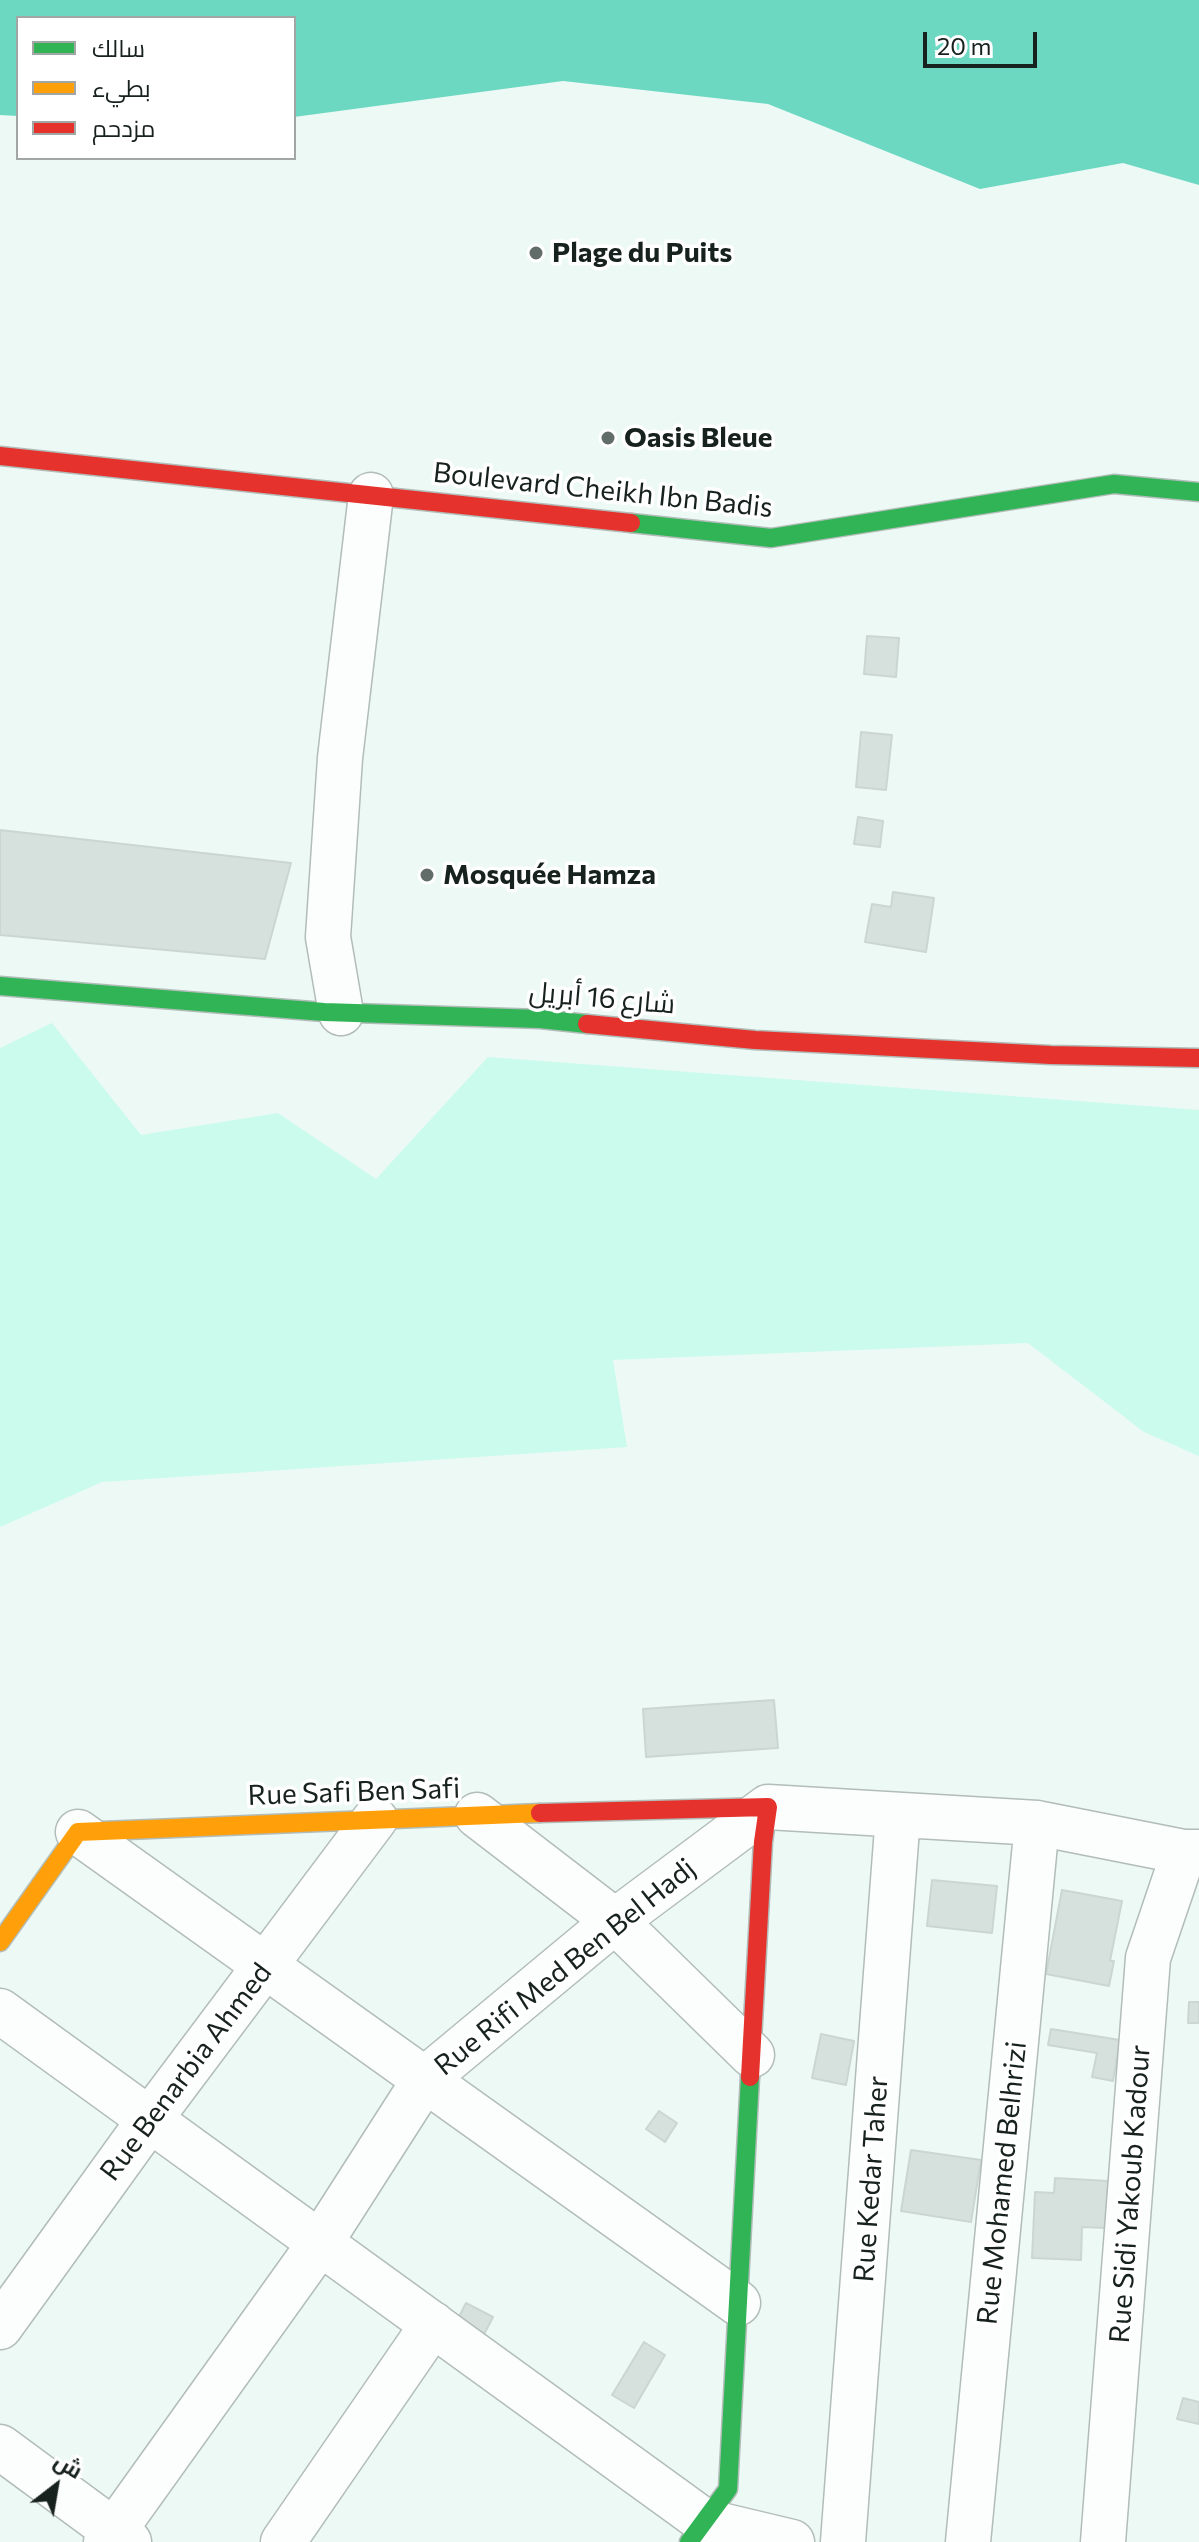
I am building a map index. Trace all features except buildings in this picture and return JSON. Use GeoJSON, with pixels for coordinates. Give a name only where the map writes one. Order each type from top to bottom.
{"type":"FeatureCollection","features":[{"type":"Feature","properties":{"kind":"street","name":"Boulevard Cheikh Ibn Badis"},"geometry":{"type":"LineString","coordinates":[[0,456],[771,538],[1114,484],[1199,492]]}},
{"type":"Feature","properties":{"kind":"street"},"geometry":{"type":"LineString","coordinates":[[341,1013],[328,937],[340,758],[371,495]]}},
{"type":"Feature","properties":{"kind":"street","name":"شارع 16 أبريل"},"geometry":{"type":"LineString","coordinates":[[0,986],[341,1013],[540,1019],[755,1040],[1035,1054],[1199,1058]]}},
{"type":"Feature","properties":{"kind":"street"},"geometry":{"type":"LineString","coordinates":[[697,2532],[728,2489],[763,1842],[768,1807],[1037,1823],[1191,1852]]}},
{"type":"Feature","properties":{"kind":"street","name":"Rue Safi Ben Safi"},"geometry":{"type":"LineString","coordinates":[[78,1832],[477,1815],[768,1807]]}},
{"type":"Feature","properties":{"kind":"street","name":"Rue Rifi Med Ben Bel Hadj"},"geometry":{"type":"LineString","coordinates":[[116,2538],[320,2243],[425,2079],[615,1921],[768,1807]]}},
{"type":"Feature","properties":{"kind":"street"},"geometry":{"type":"LineString","coordinates":[[477,1815],[615,1921],[752,2055]]}},
{"type":"Feature","properties":{"kind":"street","name":"Rue Kedar Taher"},"geometry":{"type":"LineString","coordinates":[[843,2542],[898,1815]]}},
{"type":"Feature","properties":{"kind":"street","name":"Rue Benarbia Ahmed"},"geometry":{"type":"LineString","coordinates":[[0,2327],[150,2119],[375,1819]]}},
{"type":"Feature","properties":{"kind":"street","name":"Rue Mohamed Belhrizi"},"geometry":{"type":"LineString","coordinates":[[968,2542],[1037,1823]]}},
{"type":"Feature","properties":{"kind":"street"},"geometry":{"type":"LineString","coordinates":[[0,1942],[78,1832],[738,2303]]}},
{"type":"Feature","properties":{"kind":"street","name":"Rue Sidi Yakoub Kadour"},"geometry":{"type":"LineString","coordinates":[[1103,2542],[1148,1958],[1191,1852]]}},
{"type":"Feature","properties":{"kind":"street"},"geometry":{"type":"LineString","coordinates":[[0,2011],[433,2324],[697,2532],[792,2542]]}},
{"type":"Feature","properties":{"kind":"street"},"geometry":{"type":"LineString","coordinates":[[283,2542],[433,2324]]}},
{"type":"Feature","properties":{"kind":"street"},"geometry":{"type":"LineString","coordinates":[[0,2447],[116,2538]]}},
{"type":"Feature","properties":{"kind":"shaded area"},"geometry":{"type":"Polygon","coordinates":[[[0,0],[1199,0],[1199,185],[1123,163],[980,189],[768,104],[563,81],[296,117],[296,16],[16,16],[16,116],[0,115],[0,0]]]}},
{"type":"Feature","properties":{"kind":"shaded area"},"geometry":{"type":"Polygon","coordinates":[[[52,1023],[141,1135],[278,1113],[376,1179],[488,1057],[1199,1110],[1199,1456],[1144,1432],[1028,1343],[613,1360],[627,1447],[102,1482],[0,1527],[0,1048],[52,1023]]]}},
{"type":"Feature","properties":{"kind":"traffic: fast"},"geometry":{"type":"LineString","coordinates":[[631,523],[771,538],[1114,484],[1199,492]]}},
{"type":"Feature","properties":{"kind":"traffic: fast"},"geometry":{"type":"LineString","coordinates":[[0,986],[324,1012],[540,1019],[587,1024]]}},
{"type":"Feature","properties":{"kind":"traffic: fast"},"geometry":{"type":"LineString","coordinates":[[689,2542],[728,2489],[750,2077]]}},
{"type":"Feature","properties":{"kind":"traffic: slow"},"geometry":{"type":"LineString","coordinates":[[0,1942],[78,1832],[540,1813]]}},
{"type":"Feature","properties":{"kind":"traffic: jam"},"geometry":{"type":"LineString","coordinates":[[0,456],[631,523]]}},
{"type":"Feature","properties":{"kind":"traffic: jam"},"geometry":{"type":"LineString","coordinates":[[587,1024],[755,1040],[1051,1055],[1199,1058]]}},
{"type":"Feature","properties":{"kind":"traffic: jam"},"geometry":{"type":"LineString","coordinates":[[540,1813],[768,1807],[763,1842],[750,2077]]}},
{"type":"Feature","properties":{"kind":"place","name":"Plage du Puits"},"geometry":{"type":"Point","coordinates":[536,253]}},
{"type":"Feature","properties":{"kind":"place","name":"Oasis Bleue"},"geometry":{"type":"Point","coordinates":[608,438]}},
{"type":"Feature","properties":{"kind":"place","name":"Mosquée Hamza"},"geometry":{"type":"Point","coordinates":[427,875]}}]}
